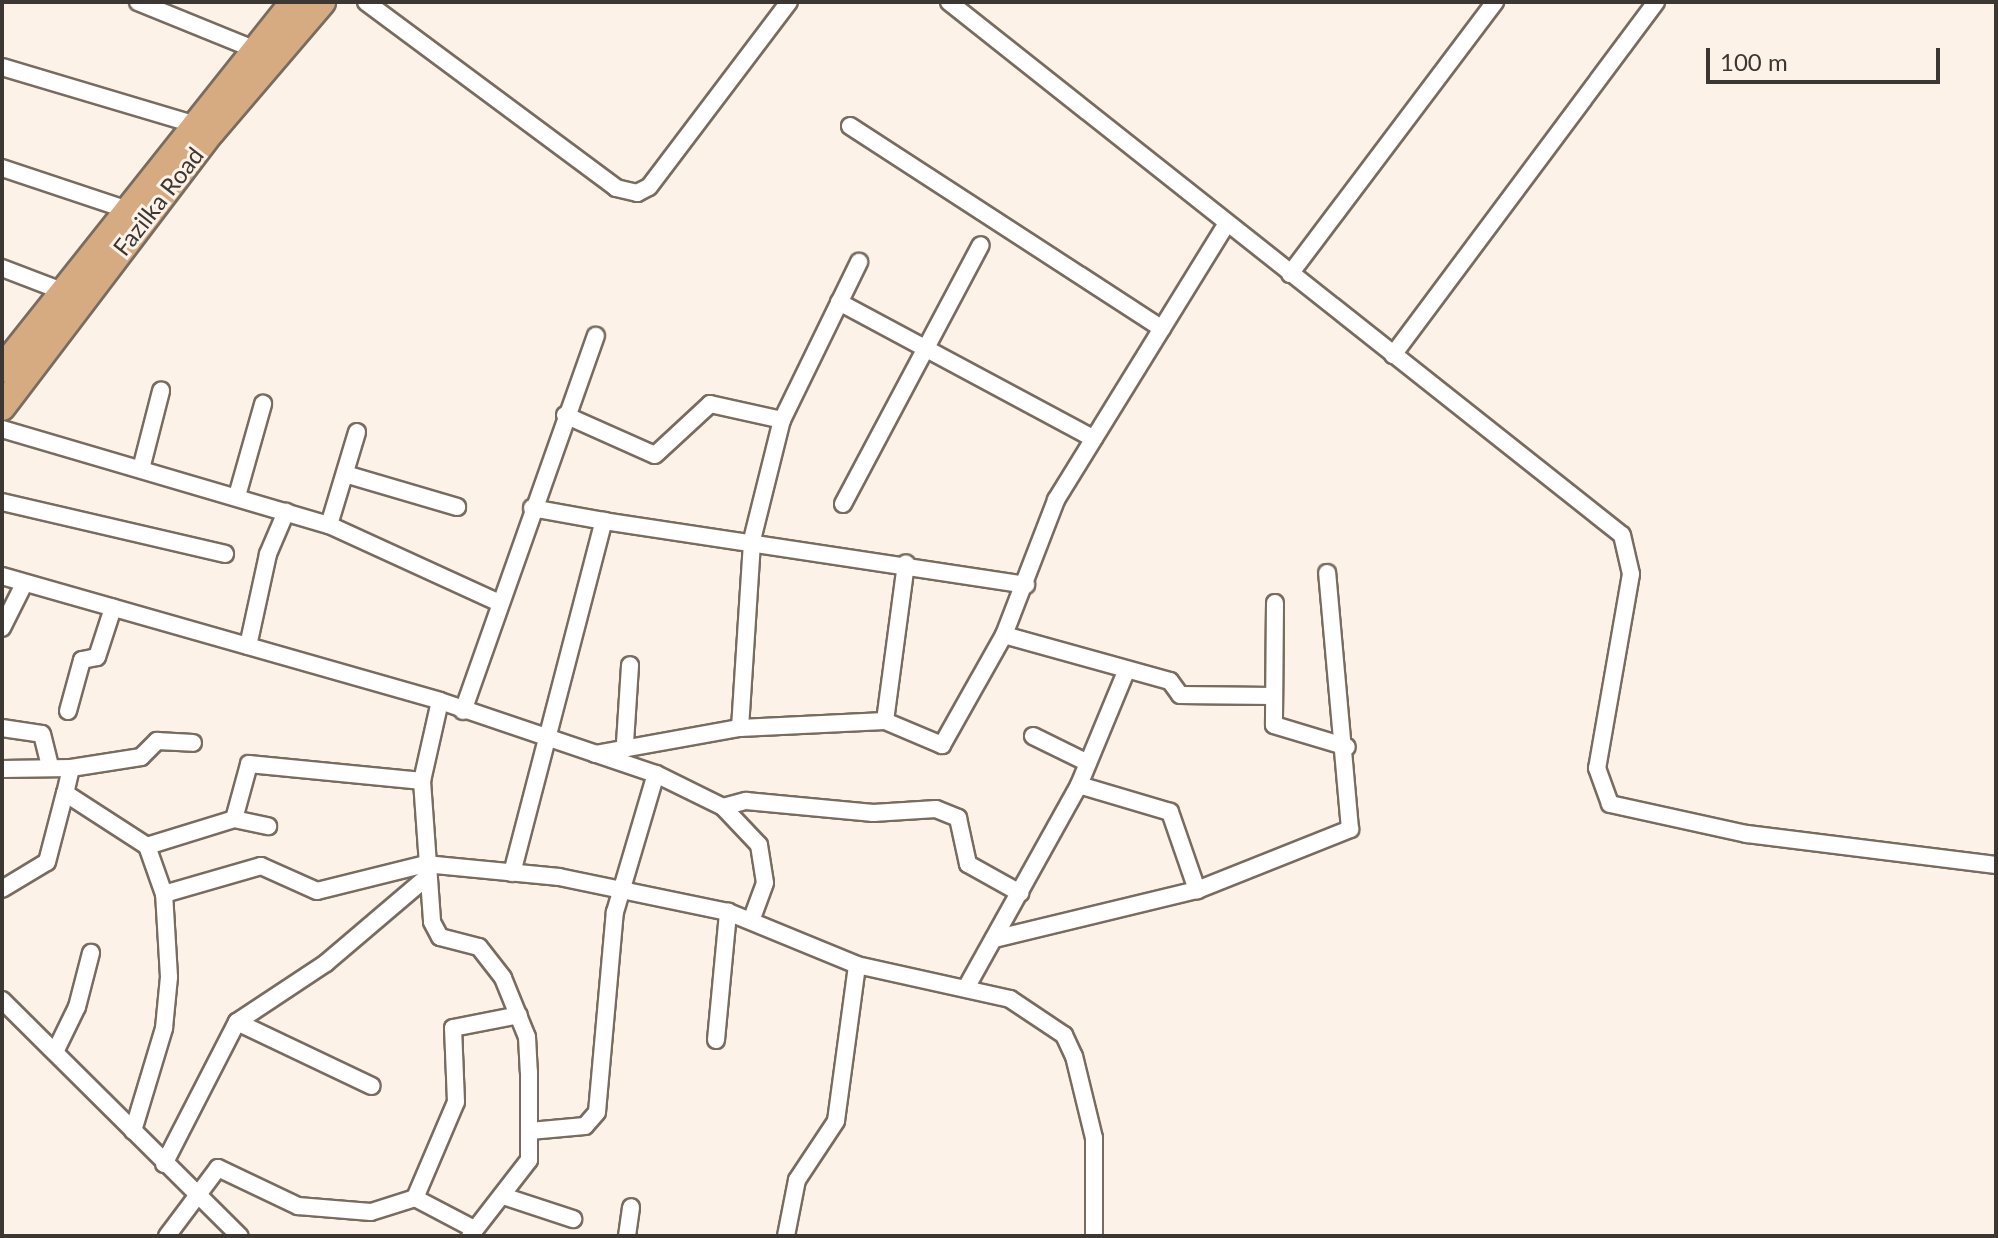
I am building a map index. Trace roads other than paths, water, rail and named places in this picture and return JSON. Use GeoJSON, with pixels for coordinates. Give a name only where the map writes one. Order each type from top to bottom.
{"type":"FeatureCollection","features":[{"type":"Feature","properties":{"kind":"highway","name":"Fazilka Road"},"geometry":{"type":"LineString","coordinates":[[2,369],[125,209],[294,2]]}},
{"type":"Feature","properties":{"kind":"highway","name":"Fazilka Road"},"geometry":{"type":"LineString","coordinates":[[2,407],[211,132],[322,2]]}},
{"type":"Feature","properties":{"kind":"street"},"geometry":{"type":"LineString","coordinates":[[138,2],[254,49]]}},
{"type":"Feature","properties":{"kind":"street"},"geometry":{"type":"LineString","coordinates":[[366,2],[616,188],[637,193],[649,187],[789,2]]}},
{"type":"Feature","properties":{"kind":"street"},"geometry":{"type":"LineString","coordinates":[[949,2],[1225,226],[1622,535],[1631,574],[1597,768],[1610,804],[1731,832],[1996,865]]}},
{"type":"Feature","properties":{"kind":"street"},"geometry":{"type":"LineString","coordinates":[[1290,274],[1495,2]]}},
{"type":"Feature","properties":{"kind":"street"},"geometry":{"type":"LineString","coordinates":[[1393,355],[1656,2]]}},
{"type":"Feature","properties":{"kind":"street"},"geometry":{"type":"LineString","coordinates":[[2,67],[193,124]]}},
{"type":"Feature","properties":{"kind":"street"},"geometry":{"type":"LineString","coordinates":[[850,126],[1162,329]]}},
{"type":"Feature","properties":{"kind":"street"},"geometry":{"type":"LineString","coordinates":[[2,168],[125,209]]}},
{"type":"Feature","properties":{"kind":"street"},"geometry":{"type":"LineString","coordinates":[[595,754],[625,743],[740,728],[885,721],[941,746],[1004,635],[1026,585],[1046,520],[1225,226]]}},
{"type":"Feature","properties":{"kind":"street"},"geometry":{"type":"LineString","coordinates":[[843,504],[981,245]]}},
{"type":"Feature","properties":{"kind":"street"},"geometry":{"type":"LineString","coordinates":[[740,728],[752,540],[782,420],[859,262]]}},
{"type":"Feature","properties":{"kind":"street"},"geometry":{"type":"LineString","coordinates":[[2,268],[62,291]]}},
{"type":"Feature","properties":{"kind":"street"},"geometry":{"type":"LineString","coordinates":[[839,302],[1094,439]]}},
{"type":"Feature","properties":{"kind":"street"},"geometry":{"type":"LineString","coordinates":[[463,711],[532,508],[596,336]]}},
{"type":"Feature","properties":{"kind":"street"},"geometry":{"type":"LineString","coordinates":[[141,469],[161,391]]}},
{"type":"Feature","properties":{"kind":"street"},"geometry":{"type":"LineString","coordinates":[[237,496],[263,404]]}},
{"type":"Feature","properties":{"kind":"street"},"geometry":{"type":"LineString","coordinates":[[565,415],[655,455],[710,404],[782,420]]}},
{"type":"Feature","properties":{"kind":"street"},"geometry":{"type":"LineString","coordinates":[[2,429],[329,525],[499,603]]}},
{"type":"Feature","properties":{"kind":"street"},"geometry":{"type":"LineString","coordinates":[[329,525],[357,432]]}},
{"type":"Feature","properties":{"kind":"street"},"geometry":{"type":"LineString","coordinates":[[345,474],[457,507]]}},
{"type":"Feature","properties":{"kind":"street"},"geometry":{"type":"LineString","coordinates":[[3,505],[225,554]]}},
{"type":"Feature","properties":{"kind":"street"},"geometry":{"type":"LineString","coordinates":[[532,508],[906,563],[1026,585]]}},
{"type":"Feature","properties":{"kind":"street"},"geometry":{"type":"LineString","coordinates":[[248,646],[268,554],[286,512]]}},
{"type":"Feature","properties":{"kind":"street"},"geometry":{"type":"LineString","coordinates":[[512,873],[543,735],[604,521]]}},
{"type":"Feature","properties":{"kind":"street"},"geometry":{"type":"LineString","coordinates":[[885,721],[906,563]]}},
{"type":"Feature","properties":{"kind":"street"},"geometry":{"type":"LineString","coordinates":[[994,939],[1197,890],[1350,829],[1347,747],[1327,573]]}},
{"type":"Feature","properties":{"kind":"street"},"geometry":{"type":"LineString","coordinates":[[2,576],[440,701],[656,774],[723,807],[762,851],[765,883],[751,921]]}},
{"type":"Feature","properties":{"kind":"street"},"geometry":{"type":"LineString","coordinates":[[2,628],[24,584]]}},
{"type":"Feature","properties":{"kind":"street"},"geometry":{"type":"LineString","coordinates":[[1275,603],[1273,696],[1277,727],[1347,747]]}},
{"type":"Feature","properties":{"kind":"street"},"geometry":{"type":"LineString","coordinates":[[68,711],[82,660],[97,657],[113,608]]}},
{"type":"Feature","properties":{"kind":"street"},"geometry":{"type":"LineString","coordinates":[[1004,635],[1125,674],[1170,681],[1180,695],[1273,696]]}},
{"type":"Feature","properties":{"kind":"street"},"geometry":{"type":"LineString","coordinates":[[625,743],[630,665]]}},
{"type":"Feature","properties":{"kind":"street"},"geometry":{"type":"LineString","coordinates":[[966,988],[1079,785],[1125,674]]}},
{"type":"Feature","properties":{"kind":"street"},"geometry":{"type":"LineString","coordinates":[[167,1236],[195,1196],[222,1168],[298,1206],[371,1212],[415,1198],[472,1233],[529,1160],[527,1037],[519,1015],[486,952],[435,932],[426,871],[422,781],[440,701]]}},
{"type":"Feature","properties":{"kind":"street"},"geometry":{"type":"LineString","coordinates":[[2,728],[42,734],[50,765]]}},
{"type":"Feature","properties":{"kind":"street"},"geometry":{"type":"LineString","coordinates":[[1033,736],[1088,763]]}},
{"type":"Feature","properties":{"kind":"street"},"geometry":{"type":"LineString","coordinates":[[2,769],[50,765],[71,768],[141,757],[157,741],[193,743]]}},
{"type":"Feature","properties":{"kind":"street"},"geometry":{"type":"LineString","coordinates":[[234,819],[249,764],[422,781]]}},
{"type":"Feature","properties":{"kind":"street"},"geometry":{"type":"LineString","coordinates":[[2,889],[47,862],[71,768]]}},
{"type":"Feature","properties":{"kind":"street"},"geometry":{"type":"LineString","coordinates":[[530,1131],[585,1126],[597,1112],[603,996],[621,887],[656,774]]}},
{"type":"Feature","properties":{"kind":"street"},"geometry":{"type":"LineString","coordinates":[[1079,785],[1170,812],[1197,890]]}},
{"type":"Feature","properties":{"kind":"street"},"geometry":{"type":"LineString","coordinates":[[65,793],[147,846],[164,894],[164,1028],[133,1131]]}},
{"type":"Feature","properties":{"kind":"street"},"geometry":{"type":"LineString","coordinates":[[723,807],[746,801],[873,813],[936,809],[958,818],[968,864],[1020,893]]}},
{"type":"Feature","properties":{"kind":"street"},"geometry":{"type":"LineString","coordinates":[[147,846],[234,819],[268,826]]}},
{"type":"Feature","properties":{"kind":"street"},"geometry":{"type":"LineString","coordinates":[[164,894],[261,866],[317,891],[426,871],[512,873],[621,887],[728,912],[857,965],[1010,999],[1064,1035],[1094,1138],[1094,1236]]}},
{"type":"Feature","properties":{"kind":"street"},"geometry":{"type":"LineString","coordinates":[[164,1164],[237,1022],[326,963],[426,871]]}},
{"type":"Feature","properties":{"kind":"street"},"geometry":{"type":"LineString","coordinates":[[716,1040],[728,912]]}},
{"type":"Feature","properties":{"kind":"street"},"geometry":{"type":"LineString","coordinates":[[56,1050],[77,1007],[91,953]]}},
{"type":"Feature","properties":{"kind":"street"},"geometry":{"type":"LineString","coordinates":[[786,1236],[797,1180],[836,1121],[857,965]]}},
{"type":"Feature","properties":{"kind":"street"},"geometry":{"type":"LineString","coordinates":[[2,1000],[56,1050],[195,1196],[238,1235]]}},
{"type":"Feature","properties":{"kind":"street"},"geometry":{"type":"LineString","coordinates":[[415,1198],[456,1102],[453,1028],[519,1015]]}},
{"type":"Feature","properties":{"kind":"street"},"geometry":{"type":"LineString","coordinates":[[237,1022],[372,1086]]}},
{"type":"Feature","properties":{"kind":"street"},"geometry":{"type":"LineString","coordinates":[[503,1196],[573,1219]]}},
{"type":"Feature","properties":{"kind":"street"},"geometry":{"type":"LineString","coordinates":[[627,1236],[631,1207]]}}]}
